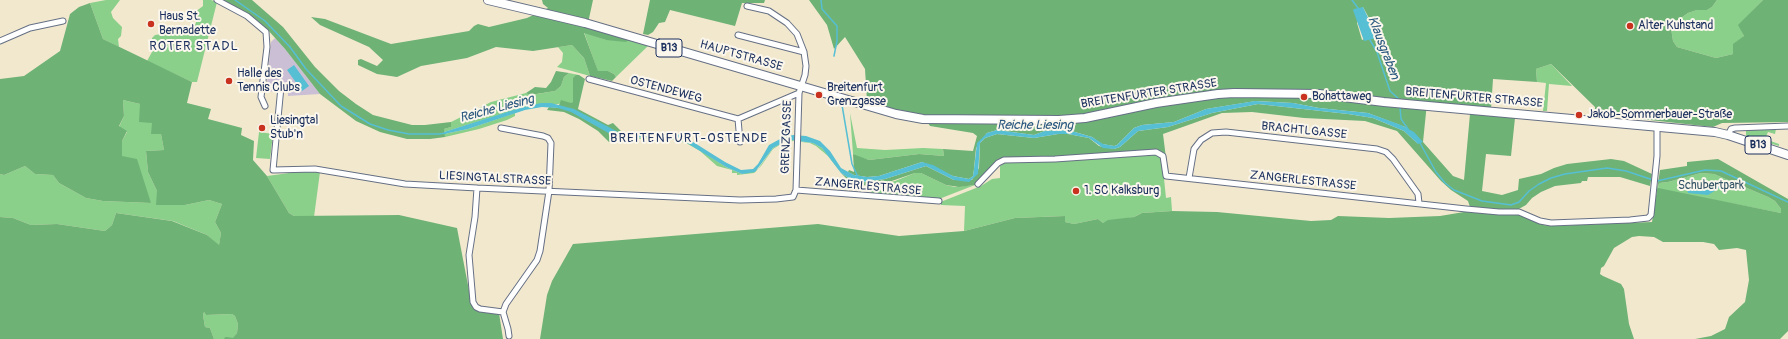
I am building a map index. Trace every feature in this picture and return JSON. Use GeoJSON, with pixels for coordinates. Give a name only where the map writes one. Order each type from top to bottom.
{"type":"FeatureCollection","features":[{"type":"Feature","properties":{"kind":"main road","name":"HAUPTSTRASSE"},"geometry":{"type":"LineString","coordinates":[[488,0],[585,23],[848,99]]}},
{"type":"Feature","properties":{"kind":"main road","name":"BREITENFURTER STRASSE"},"geometry":{"type":"LineString","coordinates":[[848,99],[896,114],[923,119],[1047,121],[1085,118],[1156,103],[1218,94],[1313,94],[1657,126],[1728,135],[1788,155]]}},
{"type":"Feature","properties":{"kind":"street"},"geometry":{"type":"LineString","coordinates":[[217,0],[247,16],[266,32],[267,47],[261,97],[265,106]]}},
{"type":"Feature","properties":{"kind":"street"},"geometry":{"type":"LineString","coordinates":[[747,6],[769,11],[787,23],[797,34],[804,52],[806,66],[802,85]]}},
{"type":"Feature","properties":{"kind":"street"},"geometry":{"type":"LineString","coordinates":[[0,41],[30,28],[63,21]]}},
{"type":"Feature","properties":{"kind":"street","name":"HAUPTSTRASSE"},"geometry":{"type":"LineString","coordinates":[[738,35],[804,52]]}},
{"type":"Feature","properties":{"kind":"street","name":"OSTENDEWEG"},"geometry":{"type":"LineString","coordinates":[[589,79],[738,119]]}},
{"type":"Feature","properties":{"kind":"street","name":"GRENZGASSE"},"geometry":{"type":"LineString","coordinates":[[796,190],[796,143],[799,93],[802,85]]}},
{"type":"Feature","properties":{"kind":"street","name":"LIESINGTALSTRASSE"},"geometry":{"type":"LineString","coordinates":[[281,87],[273,170],[315,169],[405,184],[740,200],[793,197],[796,190]]}},
{"type":"Feature","properties":{"kind":"street"},"geometry":{"type":"LineString","coordinates":[[740,142],[738,119],[799,93]]}},
{"type":"Feature","properties":{"kind":"street","name":"ZANGERLESTRASSE"},"geometry":{"type":"LineString","coordinates":[[978,184],[998,163],[1004,160],[1055,159],[1151,152],[1159,153],[1163,156],[1166,176],[1499,212],[1519,212],[1552,224],[1630,220],[1650,217],[1656,173],[1657,126]]}},
{"type":"Feature","properties":{"kind":"street"},"geometry":{"type":"LineString","coordinates":[[1728,135],[1731,129],[1734,128],[1788,126]]}},
{"type":"Feature","properties":{"kind":"street"},"geometry":{"type":"LineString","coordinates":[[501,128],[548,138],[551,143],[549,191],[540,251],[537,260],[506,304],[503,312],[509,336]]}},
{"type":"Feature","properties":{"kind":"street","name":"BRACHTLGASSE"},"geometry":{"type":"LineString","coordinates":[[1189,178],[1194,149],[1201,140],[1212,133],[1226,132],[1377,149],[1386,152],[1393,159],[1418,194],[1419,203]]}},
{"type":"Feature","properties":{"kind":"street"},"geometry":{"type":"LineString","coordinates":[[477,188],[475,218],[469,255],[473,302],[476,307],[480,309],[503,312]]}},
{"type":"Feature","properties":{"kind":"street","name":"ZANGERLESTRASSE"},"geometry":{"type":"LineString","coordinates":[[796,190],[939,201]]}},
{"type":"Feature","properties":{"kind":"shaded area"},"geometry":{"type":"Polygon","coordinates":[[[275,38],[320,94],[288,96],[288,91],[278,87],[277,90],[266,93],[271,42],[275,38]]]}},
{"type":"Feature","properties":{"kind":"green space"},"geometry":{"type":"Polygon","coordinates":[[[106,0],[120,0],[111,12],[113,18],[122,27],[121,36],[118,39],[119,47],[103,39],[90,3],[106,0]]]}},
{"type":"Feature","properties":{"kind":"green space"},"geometry":{"type":"Polygon","coordinates":[[[203,0],[217,2],[197,82],[192,82],[147,61],[152,52],[152,38],[155,35],[191,29],[196,23],[195,12],[203,6],[203,0]]]}},
{"type":"Feature","properties":{"kind":"green space"},"geometry":{"type":"Polygon","coordinates":[[[222,0],[252,0],[283,27],[315,67],[339,91],[373,115],[412,125],[451,122],[451,127],[444,129],[445,137],[430,139],[407,139],[380,132],[356,121],[320,94],[285,49],[267,29],[245,13],[222,0]]]}},
{"type":"Feature","properties":{"kind":"green space"},"geometry":{"type":"Polygon","coordinates":[[[542,0],[593,0],[588,23],[629,39],[626,42],[606,40],[584,33],[598,71],[608,71],[614,74],[616,77],[612,81],[590,76],[584,58],[572,45],[533,51],[496,47],[467,58],[421,66],[397,77],[377,74],[358,65],[358,60],[361,59],[377,66],[383,60],[369,47],[320,25],[311,17],[325,19],[391,44],[469,31],[478,24],[489,27],[527,18],[548,8],[543,4],[542,0]]]}},
{"type":"Feature","properties":{"kind":"green space"},"geometry":{"type":"Polygon","coordinates":[[[650,0],[765,0],[764,3],[742,3],[735,26],[670,10],[665,22],[659,23],[653,32],[648,35],[643,34],[650,0]]]}},
{"type":"Feature","properties":{"kind":"green space"},"geometry":{"type":"Polygon","coordinates":[[[809,0],[1717,0],[1712,7],[1707,10],[1697,10],[1688,13],[1674,23],[1671,28],[1673,41],[1677,47],[1716,58],[1733,54],[1733,44],[1744,36],[1738,25],[1763,0],[1788,0],[1788,122],[1722,123],[1713,127],[1595,114],[1595,107],[1551,64],[1536,69],[1537,82],[1493,79],[1491,109],[1427,103],[1423,142],[1453,176],[1464,180],[1470,114],[1515,118],[1511,156],[1486,154],[1482,191],[1502,195],[1518,190],[1519,179],[1541,174],[1567,164],[1611,159],[1624,161],[1652,174],[1650,186],[1620,177],[1588,177],[1587,181],[1582,181],[1581,183],[1555,186],[1541,192],[1532,198],[1526,205],[1517,210],[1502,211],[1470,207],[1468,201],[1451,190],[1441,181],[1397,131],[1365,121],[1304,118],[1252,112],[1222,113],[1163,134],[1166,158],[1162,152],[1156,150],[1049,158],[1003,158],[998,159],[975,185],[959,187],[946,185],[921,173],[915,173],[883,184],[871,186],[852,184],[841,173],[853,181],[864,182],[885,179],[926,166],[954,180],[972,180],[979,168],[980,143],[985,138],[997,134],[1034,138],[1068,134],[1089,138],[1099,146],[1114,149],[1120,147],[1138,131],[1168,127],[1212,113],[1258,104],[1373,118],[1404,131],[1418,144],[1405,127],[1368,113],[1319,108],[1293,103],[1256,101],[1206,109],[1174,122],[1142,125],[1134,128],[1117,145],[1114,146],[1102,144],[1092,137],[1068,130],[1045,131],[1034,135],[997,130],[987,133],[976,148],[973,176],[969,179],[953,176],[922,162],[879,176],[867,177],[854,175],[848,172],[849,170],[854,172],[853,154],[869,160],[919,154],[944,156],[943,149],[973,151],[977,136],[973,133],[930,126],[928,123],[912,115],[867,101],[865,69],[845,37],[834,49],[827,25],[809,0]],[[1363,7],[1357,23],[1362,40],[1377,33],[1363,7]]]}},
{"type":"Feature","properties":{"kind":"green space","name":"Alter Kuhstand"},"geometry":{"type":"Polygon","coordinates":[[[1717,0],[1763,0],[1739,25],[1744,36],[1733,54],[1716,58],[1677,47],[1673,41],[1671,28],[1674,23],[1688,13],[1697,10],[1707,10],[1712,7],[1717,0]]]}},
{"type":"Feature","properties":{"kind":"green space"},"geometry":{"type":"Polygon","coordinates":[[[90,3],[103,39],[192,82],[187,103],[211,109],[208,119],[242,128],[241,135],[254,141],[253,160],[267,176],[289,213],[294,216],[399,215],[457,228],[472,306],[477,310],[499,313],[503,339],[224,339],[225,337],[233,338],[237,333],[238,324],[235,316],[232,314],[206,315],[204,312],[205,327],[210,328],[214,339],[0,339],[0,217],[13,218],[31,225],[57,224],[105,231],[112,225],[116,213],[172,221],[207,235],[219,245],[221,233],[215,222],[222,204],[209,200],[185,205],[156,205],[157,191],[148,172],[146,151],[164,150],[161,134],[151,134],[152,123],[139,122],[140,104],[123,100],[124,116],[119,126],[127,131],[122,141],[122,156],[137,159],[151,203],[103,201],[86,198],[59,183],[53,175],[35,174],[25,166],[4,175],[0,174],[0,79],[24,76],[60,51],[70,14],[79,7],[90,3]]]}},
{"type":"Feature","properties":{"kind":"green space"},"geometry":{"type":"Polygon","coordinates":[[[584,32],[606,40],[629,39],[648,46],[616,77],[608,71],[598,72],[584,32]]]}},
{"type":"Feature","properties":{"kind":"green space"},"geometry":{"type":"Polygon","coordinates":[[[572,45],[584,58],[590,76],[557,67],[562,62],[563,53],[558,47],[572,45]]]}},
{"type":"Feature","properties":{"kind":"green space"},"geometry":{"type":"Polygon","coordinates":[[[1551,64],[1572,86],[1549,84],[1547,111],[1543,111],[1546,83],[1537,82],[1536,69],[1551,64]]]}},
{"type":"Feature","properties":{"kind":"green space"},"geometry":{"type":"Polygon","coordinates":[[[556,71],[569,73],[564,77],[561,86],[555,91],[530,95],[526,93],[535,87],[546,88],[551,82],[556,71]]]}},
{"type":"Feature","properties":{"kind":"green space"},"geometry":{"type":"Polygon","coordinates":[[[569,73],[579,75],[576,76],[573,102],[571,104],[562,101],[559,104],[532,105],[444,132],[444,129],[451,127],[451,122],[491,102],[526,93],[531,95],[555,91],[561,86],[564,77],[569,73]]]}},
{"type":"Feature","properties":{"kind":"green space"},"geometry":{"type":"Polygon","coordinates":[[[576,75],[579,75],[585,79],[578,109],[608,125],[613,123],[623,133],[631,133],[633,139],[617,139],[609,142],[598,131],[579,119],[564,112],[547,110],[549,107],[558,108],[561,100],[571,103],[573,102],[573,78],[576,75]]]}},
{"type":"Feature","properties":{"kind":"green space"},"geometry":{"type":"Polygon","coordinates":[[[123,100],[140,104],[161,134],[164,150],[146,151],[148,172],[157,191],[185,205],[209,200],[222,204],[215,222],[221,233],[219,246],[207,235],[173,221],[116,213],[112,225],[105,231],[57,224],[31,225],[13,218],[0,217],[0,174],[4,175],[25,166],[35,174],[53,175],[59,183],[86,198],[103,201],[151,203],[122,156],[122,141],[127,132],[119,127],[124,116],[123,100]]]}},
{"type":"Feature","properties":{"kind":"green space"},"geometry":{"type":"Polygon","coordinates":[[[515,113],[515,116],[507,120],[479,129],[445,137],[444,134],[468,129],[515,113]]]}},
{"type":"Feature","properties":{"kind":"green space"},"geometry":{"type":"Polygon","coordinates":[[[850,113],[857,148],[885,150],[923,148],[943,149],[944,156],[919,154],[869,160],[859,157],[853,154],[850,113]]]}},
{"type":"Feature","properties":{"kind":"green space"},"geometry":{"type":"Polygon","coordinates":[[[1776,129],[1775,134],[1768,132],[1765,139],[1779,144],[1779,146],[1746,136],[1746,130],[1776,129]]]}},
{"type":"Feature","properties":{"kind":"green space"},"geometry":{"type":"Polygon","coordinates":[[[259,132],[273,134],[270,159],[256,158],[259,132]]]}},
{"type":"Feature","properties":{"kind":"green space"},"geometry":{"type":"Polygon","coordinates":[[[666,136],[687,142],[726,167],[742,174],[758,169],[754,173],[737,175],[737,173],[732,173],[732,170],[717,166],[700,151],[686,143],[665,138],[632,138],[666,136]]]}},
{"type":"Feature","properties":{"kind":"green space"},"geometry":{"type":"Polygon","coordinates":[[[791,140],[813,143],[822,148],[841,173],[828,156],[816,146],[810,143],[793,141],[783,143],[773,149],[758,169],[773,148],[784,142],[791,140]]]}},
{"type":"Feature","properties":{"kind":"green space","name":"1. SC Kalksburg"},"geometry":{"type":"Polygon","coordinates":[[[1159,155],[1162,159],[1166,198],[1171,197],[1172,211],[1142,213],[1134,217],[1103,223],[1098,219],[1074,224],[1065,222],[1064,216],[1015,218],[964,231],[965,206],[941,205],[941,202],[943,201],[981,186],[992,179],[1000,178],[1000,166],[1005,163],[1159,155]]]}},
{"type":"Feature","properties":{"kind":"green space"},"geometry":{"type":"Polygon","coordinates":[[[1718,159],[1788,199],[1788,331],[1780,339],[1695,339],[1711,336],[1725,329],[1729,317],[1745,302],[1749,280],[1746,250],[1737,248],[1719,250],[1714,244],[1703,242],[1663,242],[1654,237],[1639,236],[1632,237],[1614,248],[1604,266],[1601,268],[1600,274],[1621,284],[1624,289],[1629,324],[1634,339],[540,339],[547,295],[552,281],[573,244],[818,224],[899,236],[964,231],[1015,218],[1065,216],[1065,222],[1074,224],[1098,219],[1103,223],[1108,220],[1134,217],[1142,213],[1172,211],[1217,212],[1311,221],[1331,220],[1338,216],[1389,218],[1440,216],[1470,211],[1517,214],[1531,218],[1543,225],[1552,226],[1652,222],[1660,170],[1687,166],[1687,162],[1718,159]],[[1701,173],[1659,183],[1658,188],[1781,213],[1781,209],[1775,201],[1714,174],[1701,173]]]}},
{"type":"Feature","properties":{"kind":"green space"},"geometry":{"type":"Polygon","coordinates":[[[304,171],[320,172],[314,217],[294,216],[289,213],[267,176],[304,171]]]}},
{"type":"Feature","properties":{"kind":"green space"},"geometry":{"type":"Polygon","coordinates":[[[915,173],[921,173],[946,185],[955,187],[975,185],[939,199],[871,193],[871,186],[895,181],[915,173]]]}},
{"type":"Feature","properties":{"kind":"green space","name":"Schubertpark"},"geometry":{"type":"Polygon","coordinates":[[[1701,173],[1714,174],[1768,197],[1775,201],[1781,209],[1781,213],[1658,189],[1659,183],[1701,173]]]}},
{"type":"Feature","properties":{"kind":"green space"},"geometry":{"type":"Polygon","coordinates":[[[204,312],[206,315],[232,314],[235,316],[238,324],[237,333],[233,339],[214,339],[210,328],[205,327],[204,312]]]}},
{"type":"Feature","properties":{"kind":"water"},"geometry":{"type":"Polygon","coordinates":[[[1363,7],[1377,33],[1377,38],[1364,41],[1353,10],[1363,7]]]}},
{"type":"Feature","properties":{"kind":"water"},"geometry":{"type":"Polygon","coordinates":[[[294,65],[309,86],[302,91],[287,70],[294,65]]]}},
{"type":"Feature","properties":{"kind":"water"},"geometry":{"type":"Polygon","coordinates":[[[1255,101],[1293,103],[1319,108],[1368,113],[1401,125],[1414,132],[1423,142],[1418,144],[1404,131],[1373,118],[1258,104],[1212,113],[1168,127],[1138,131],[1120,147],[1114,149],[1103,148],[1089,138],[1068,134],[1034,138],[997,134],[985,138],[980,143],[978,174],[969,182],[954,180],[926,166],[885,179],[864,182],[853,181],[841,173],[822,148],[813,143],[791,140],[784,142],[773,148],[755,172],[742,174],[726,167],[679,138],[666,136],[624,138],[612,135],[571,112],[558,108],[542,107],[525,110],[468,129],[444,134],[444,132],[520,108],[541,103],[551,103],[574,109],[622,134],[670,133],[682,135],[725,162],[741,170],[753,169],[758,164],[769,145],[780,139],[793,135],[806,136],[820,141],[830,151],[841,168],[854,175],[867,177],[879,176],[922,162],[933,165],[953,176],[969,179],[973,176],[977,143],[987,133],[997,130],[1034,135],[1045,131],[1068,130],[1092,137],[1103,144],[1114,146],[1117,145],[1134,128],[1142,125],[1174,122],[1206,109],[1255,101]]]}},
{"type":"Feature","properties":{"kind":"water"},"geometry":{"type":"Polygon","coordinates":[[[1710,183],[1721,187],[1708,195],[1688,193],[1687,190],[1689,184],[1694,184],[1703,188],[1710,183]]]}},
{"type":"Feature","properties":{"kind":"waterway","name":"Reiche Liesing"},"geometry":{"type":"LineString","coordinates":[[235,0],[265,21],[290,47],[306,69],[341,106],[370,124],[388,130],[409,134],[446,133]]}},
{"type":"Feature","properties":{"kind":"waterway"},"geometry":{"type":"LineString","coordinates":[[821,0],[822,9],[837,26],[837,41],[834,56]]}},
{"type":"Feature","properties":{"kind":"waterway","name":"Klausgraben"},"geometry":{"type":"LineString","coordinates":[[1352,0],[1358,8]]}},
{"type":"Feature","properties":{"kind":"waterway","name":"Klausgraben"},"geometry":{"type":"LineString","coordinates":[[1370,40],[1377,52],[1390,91],[1400,100]]}},
{"type":"Feature","properties":{"kind":"waterway"},"geometry":{"type":"LineString","coordinates":[[842,105],[852,164],[858,177]]}},
{"type":"Feature","properties":{"kind":"waterway","name":"Klausgraben"},"geometry":{"type":"LineString","coordinates":[[1400,107],[1401,119],[1408,129]]}},
{"type":"Feature","properties":{"kind":"waterway","name":"Reiche Liesing"},"geometry":{"type":"LineString","coordinates":[[1420,143],[1436,172],[1445,183],[1454,190],[1482,201],[1511,205],[1519,202],[1529,191],[1551,178],[1565,174],[1607,168],[1626,171],[1653,180]]}},
{"type":"Feature","properties":{"kind":"waterway","name":"Reiche Liesing"},"geometry":{"type":"LineString","coordinates":[[1657,181],[1705,170],[1721,171],[1788,202]]}},
{"type":"Feature","properties":{"kind":"place","name":"Haus St. Bernadette"},"geometry":{"type":"Point","coordinates":[151,24]}},
{"type":"Feature","properties":{"kind":"place","name":"Alter Kuhstand"},"geometry":{"type":"Point","coordinates":[1630,26]}},
{"type":"Feature","properties":{"kind":"place","name":"Halle des Tennis Clubs"},"geometry":{"type":"Point","coordinates":[229,81]}},
{"type":"Feature","properties":{"kind":"place","name":"Breitenfurt Grenzgasse"},"geometry":{"type":"Point","coordinates":[819,95]}},
{"type":"Feature","properties":{"kind":"place","name":"Bohattaweg"},"geometry":{"type":"Point","coordinates":[1304,97]}},
{"type":"Feature","properties":{"kind":"place","name":"Jakob-Sommerbauer-Straße"},"geometry":{"type":"Point","coordinates":[1579,115]}},
{"type":"Feature","properties":{"kind":"place","name":"Liesingtal Stub'n"},"geometry":{"type":"Point","coordinates":[262,128]}},
{"type":"Feature","properties":{"kind":"place","name":"1. SC Kalksburg"},"geometry":{"type":"Point","coordinates":[1076,191]}},
{"type":"Feature","properties":{"kind":"district","name":"ROTER STADL"},"geometry":{"type":"Point","coordinates":[194,47]}},
{"type":"Feature","properties":{"kind":"district","name":"BREITENFURT-OSTENDE"},"geometry":{"type":"Point","coordinates":[689,139]}}]}
